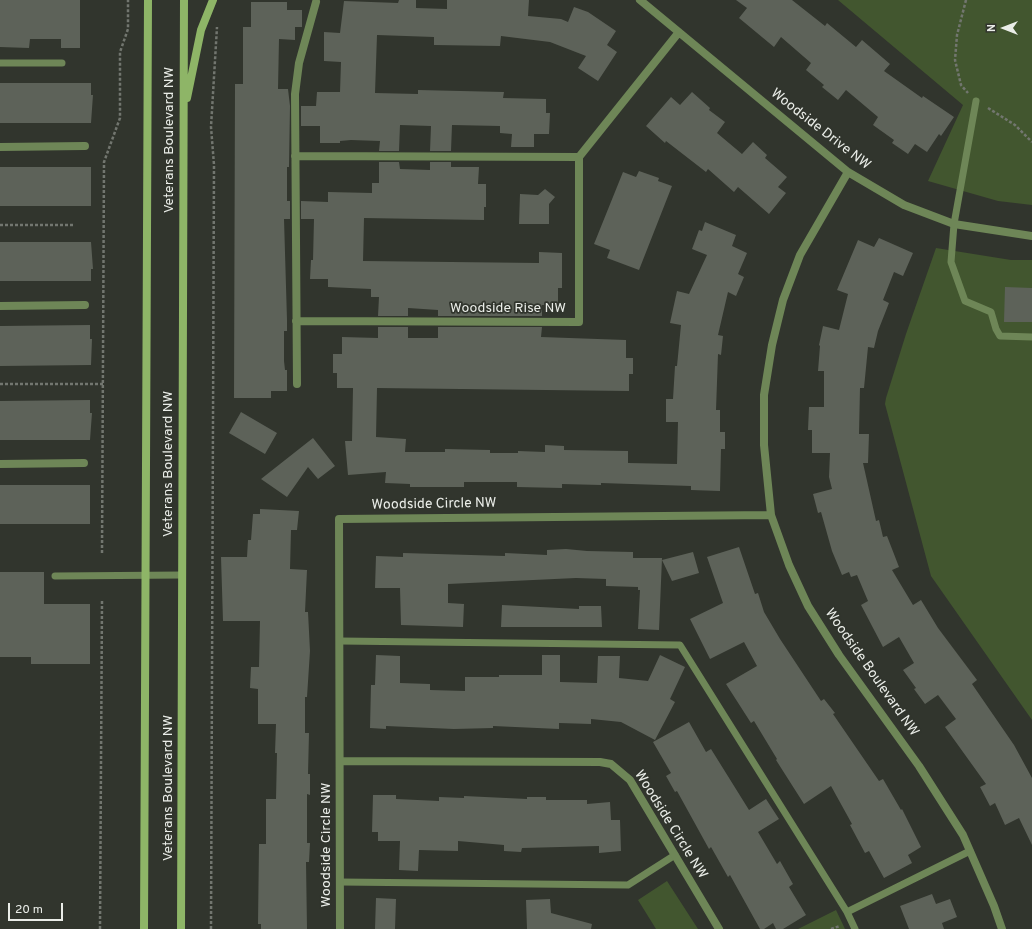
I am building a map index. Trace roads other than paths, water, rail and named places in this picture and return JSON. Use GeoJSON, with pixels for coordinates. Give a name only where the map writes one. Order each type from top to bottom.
{"type":"FeatureCollection","features":[{"type":"Feature","properties":{"kind":"main road","name":"Veterans Boulevard NW"},"geometry":{"type":"LineString","coordinates":[[144,929],[148,0]]}},
{"type":"Feature","properties":{"kind":"main road","name":"Veterans Boulevard NW"},"geometry":{"type":"LineString","coordinates":[[181,929],[184,0]]}},
{"type":"Feature","properties":{"kind":"main road"},"geometry":{"type":"LineString","coordinates":[[184,114],[201,30],[213,0]]}},
{"type":"Feature","properties":{"kind":"street","name":"Woodside Drive NW"},"geometry":{"type":"LineString","coordinates":[[640,0],[848,172],[904,205],[954,224],[1032,236]]}},
{"type":"Feature","properties":{"kind":"street"},"geometry":{"type":"LineString","coordinates":[[297,384],[294,94],[299,63],[316,2]]}},
{"type":"Feature","properties":{"kind":"street"},"geometry":{"type":"LineString","coordinates":[[295,156],[578,156],[679,32]]}},
{"type":"Feature","properties":{"kind":"street"},"geometry":{"type":"LineString","coordinates":[[0,147],[86,146]]}},
{"type":"Feature","properties":{"kind":"street","name":"Woodside Rise NW"},"geometry":{"type":"LineString","coordinates":[[296,321],[578,322],[578,156]]}},
{"type":"Feature","properties":{"kind":"street","name":"Woodside Boulevard NW"},"geometry":{"type":"LineString","coordinates":[[848,172],[800,254],[783,300],[772,345],[764,395],[764,445],[771,515],[789,565],[808,606],[839,655],[919,766],[963,835],[994,906],[1002,929]]}},
{"type":"Feature","properties":{"kind":"street"},"geometry":{"type":"LineString","coordinates":[[0,306],[85,305]]}},
{"type":"Feature","properties":{"kind":"street"},"geometry":{"type":"LineString","coordinates":[[0,464],[84,463]]}},
{"type":"Feature","properties":{"kind":"street","name":"Woodside Circle NW"},"geometry":{"type":"LineString","coordinates":[[340,929],[339,519],[771,515]]}},
{"type":"Feature","properties":{"kind":"street","name":"Woodside Circle NW"},"geometry":{"type":"LineString","coordinates":[[340,761],[600,762],[611,764],[630,780],[719,929]]}},
{"type":"Feature","properties":{"kind":"lane"},"geometry":{"type":"LineString","coordinates":[[0,63],[62,63]]}},
{"type":"Feature","properties":{"kind":"lane"},"geometry":{"type":"LineString","coordinates":[[976,101],[954,224],[951,262],[966,301],[991,312],[996,329],[1000,336],[1032,337]]}},
{"type":"Feature","properties":{"kind":"lane"},"geometry":{"type":"LineString","coordinates":[[55,576],[182,575]]}},
{"type":"Feature","properties":{"kind":"lane"},"geometry":{"type":"LineString","coordinates":[[340,641],[680,645],[847,912],[855,929]]}},
{"type":"Feature","properties":{"kind":"lane"},"geometry":{"type":"LineString","coordinates":[[847,912],[970,851]]}},
{"type":"Feature","properties":{"kind":"lane"},"geometry":{"type":"LineString","coordinates":[[340,882],[628,885],[675,854]]}}]}
